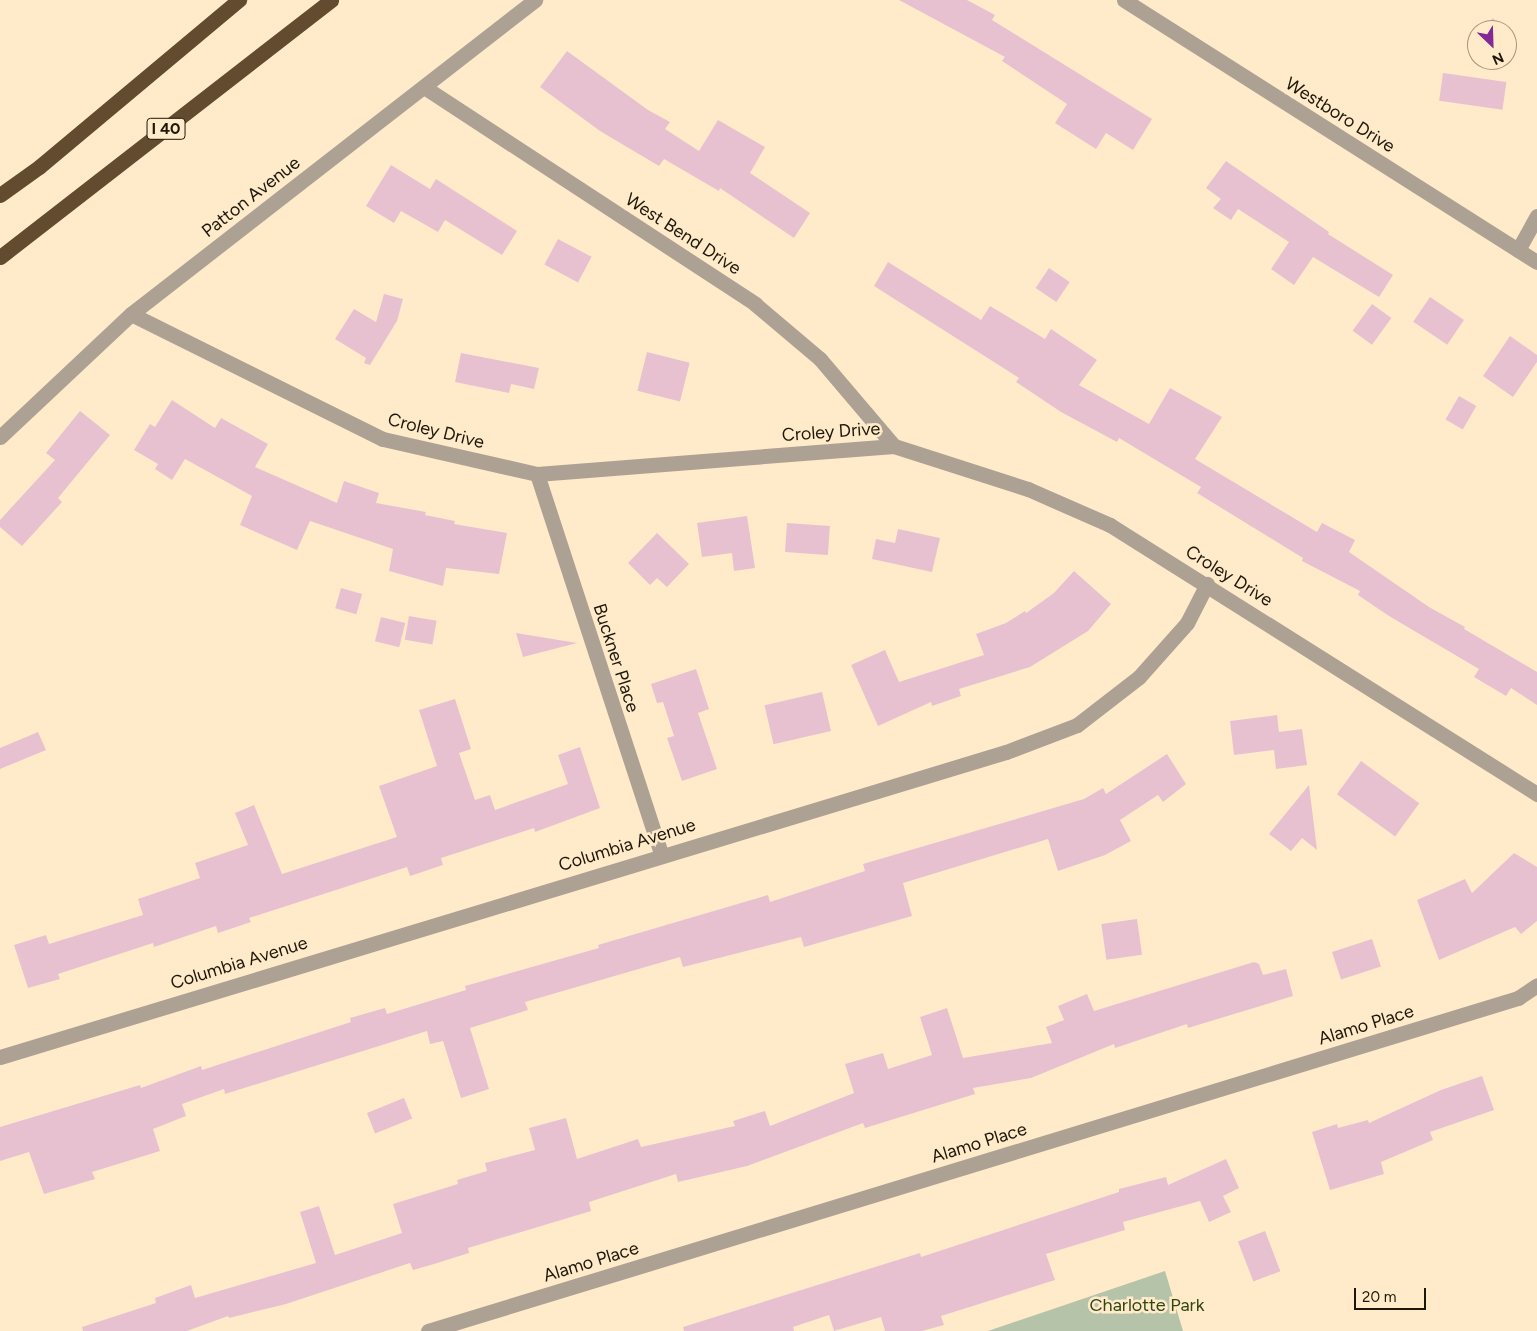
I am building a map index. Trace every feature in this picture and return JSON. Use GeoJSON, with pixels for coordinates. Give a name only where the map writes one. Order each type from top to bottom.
{"type":"FeatureCollection","features":[{"type":"Feature","properties":{"kind":"highway"},"geometry":{"type":"LineString","coordinates":[[0,195],[39,167],[239,0]]}},
{"type":"Feature","properties":{"kind":"highway","name":"I 40"},"geometry":{"type":"LineString","coordinates":[[0,256],[331,0]]}},
{"type":"Feature","properties":{"kind":"street","name":"Patton Avenue"},"geometry":{"type":"LineString","coordinates":[[0,437],[131,314],[535,0]]}},
{"type":"Feature","properties":{"kind":"street","name":"Westboro Drive"},"geometry":{"type":"LineString","coordinates":[[1124,0],[1537,262]]}},
{"type":"Feature","properties":{"kind":"street","name":"West Bend Drive"},"geometry":{"type":"LineString","coordinates":[[424,87],[755,304],[820,359],[894,446]]}},
{"type":"Feature","properties":{"kind":"street"},"geometry":{"type":"LineString","coordinates":[[1518,250],[1537,216]]}},
{"type":"Feature","properties":{"kind":"street","name":"Croley Drive"},"geometry":{"type":"LineString","coordinates":[[131,314],[382,439],[537,474],[894,446],[1037,493],[1110,525],[1207,584],[1537,794]]}},
{"type":"Feature","properties":{"kind":"street","name":"Buckner Place"},"geometry":{"type":"LineString","coordinates":[[537,474],[661,854]]}},
{"type":"Feature","properties":{"kind":"street","name":"Columbia Avenue"},"geometry":{"type":"LineString","coordinates":[[0,1057],[661,854],[1006,752],[1077,725],[1139,677],[1187,623],[1207,584]]}},
{"type":"Feature","properties":{"kind":"street","name":"Alamo Place"},"geometry":{"type":"LineString","coordinates":[[428,1331],[1518,998],[1537,985]]}},
{"type":"Feature","properties":{"kind":"green space","name":"Charlotte Park"},"geometry":{"type":"Polygon","coordinates":[[[1165,1271],[1183,1331],[988,1331],[1165,1271]]]}},
{"type":"Feature","properties":{"kind":"building"},"geometry":{"type":"Polygon","coordinates":[[[899,0],[967,0],[995,15],[992,20],[1152,119],[1133,150],[1106,133],[1096,149],[1055,123],[1067,104],[1002,61],[1005,57],[899,0]]]}},
{"type":"Feature","properties":{"kind":"building"},"geometry":{"type":"Polygon","coordinates":[[[567,51],[648,110],[670,122],[665,129],[699,151],[718,120],[765,147],[750,173],[810,213],[794,238],[720,188],[719,191],[664,159],[659,166],[600,131],[540,87],[567,51]]]}},
{"type":"Feature","properties":{"kind":"building"},"geometry":{"type":"Polygon","coordinates":[[[1443,73],[1506,82],[1502,110],[1439,101],[1443,73]]]}},
{"type":"Feature","properties":{"kind":"building"},"geometry":{"type":"Polygon","coordinates":[[[1226,161],[1329,232],[1328,234],[1393,275],[1379,297],[1313,257],[1294,285],[1271,269],[1289,242],[1238,209],[1231,220],[1213,208],[1221,199],[1206,188],[1226,161]]]}},
{"type":"Feature","properties":{"kind":"building"},"geometry":{"type":"Polygon","coordinates":[[[391,165],[430,189],[436,179],[517,231],[502,255],[445,220],[438,232],[401,211],[394,223],[366,206],[391,165]]]}},
{"type":"Feature","properties":{"kind":"building"},"geometry":{"type":"Polygon","coordinates":[[[558,239],[592,257],[578,282],[544,265],[558,239]]]}},
{"type":"Feature","properties":{"kind":"building"},"geometry":{"type":"Polygon","coordinates":[[[888,262],[981,320],[990,306],[1045,339],[1051,329],[1097,360],[1079,385],[1149,424],[1170,388],[1222,417],[1195,459],[1317,532],[1322,523],[1355,540],[1349,552],[1429,607],[1537,672],[1537,705],[1511,688],[1506,696],[1474,677],[1479,669],[1389,616],[1358,595],[1360,591],[1302,561],[1303,558],[1197,493],[1201,487],[1119,438],[1117,442],[1061,412],[1016,382],[1019,378],[874,286],[888,262]]]}},
{"type":"Feature","properties":{"kind":"building"},"geometry":{"type":"Polygon","coordinates":[[[1049,268],[1070,282],[1056,302],[1036,288],[1049,268]]]}},
{"type":"Feature","properties":{"kind":"building"},"geometry":{"type":"Polygon","coordinates":[[[384,294],[403,299],[397,321],[370,365],[364,363],[366,358],[335,339],[354,309],[376,322],[384,294]]]}},
{"type":"Feature","properties":{"kind":"building"},"geometry":{"type":"Polygon","coordinates":[[[1430,297],[1464,320],[1447,345],[1413,322],[1430,297]]]}},
{"type":"Feature","properties":{"kind":"building"},"geometry":{"type":"Polygon","coordinates":[[[1372,304],[1391,318],[1372,345],[1353,331],[1372,304]]]}},
{"type":"Feature","properties":{"kind":"building"},"geometry":{"type":"Polygon","coordinates":[[[1510,336],[1537,355],[1537,362],[1513,397],[1483,376],[1510,336]]]}},
{"type":"Feature","properties":{"kind":"building"},"geometry":{"type":"Polygon","coordinates":[[[647,352],[690,363],[680,401],[637,391],[647,352]]]}},
{"type":"Feature","properties":{"kind":"building"},"geometry":{"type":"Polygon","coordinates":[[[461,353],[539,368],[534,389],[511,384],[509,393],[455,382],[461,353]]]}},
{"type":"Feature","properties":{"kind":"building"},"geometry":{"type":"Polygon","coordinates":[[[1459,396],[1476,406],[1463,429],[1446,419],[1459,396]]]}},
{"type":"Feature","properties":{"kind":"building"},"geometry":{"type":"Polygon","coordinates":[[[172,400],[215,428],[221,418],[268,444],[255,467],[337,503],[344,481],[379,493],[376,503],[426,512],[425,515],[455,521],[454,524],[507,533],[499,574],[446,568],[443,586],[389,571],[393,549],[310,521],[297,550],[240,525],[252,496],[185,459],[172,480],[155,469],[158,464],[134,450],[150,424],[155,427],[172,400]]]}},
{"type":"Feature","properties":{"kind":"building"},"geometry":{"type":"Polygon","coordinates":[[[80,411],[110,435],[58,498],[62,502],[22,546],[0,527],[0,520],[55,460],[46,453],[80,411]]]}},
{"type":"Feature","properties":{"kind":"building"},"geometry":{"type":"Polygon","coordinates":[[[747,516],[755,568],[734,571],[732,553],[702,557],[697,523],[747,516]]]}},
{"type":"Feature","properties":{"kind":"building"},"geometry":{"type":"Polygon","coordinates":[[[787,523],[830,526],[828,555],[785,552],[787,523]]]}},
{"type":"Feature","properties":{"kind":"building"},"geometry":{"type":"Polygon","coordinates":[[[898,529],[940,538],[932,572],[872,559],[876,539],[895,543],[898,529]]]}},
{"type":"Feature","properties":{"kind":"building"},"geometry":{"type":"Polygon","coordinates":[[[657,533],[689,564],[667,587],[657,578],[650,585],[628,563],[657,533]]]}},
{"type":"Feature","properties":{"kind":"building"},"geometry":{"type":"Polygon","coordinates":[[[1074,571],[1111,604],[1088,631],[1030,667],[959,689],[961,696],[932,706],[931,702],[878,726],[851,665],[885,650],[899,682],[984,655],[976,634],[1006,623],[1025,611],[1026,613],[1054,593],[1074,571]]]}},
{"type":"Feature","properties":{"kind":"building"},"geometry":{"type":"Polygon","coordinates":[[[341,588],[362,594],[356,614],[335,608],[341,588]]]}},
{"type":"Feature","properties":{"kind":"building"},"geometry":{"type":"Polygon","coordinates":[[[409,616],[437,621],[432,644],[405,640],[409,616]]]}},
{"type":"Feature","properties":{"kind":"building"},"geometry":{"type":"Polygon","coordinates":[[[381,617],[405,623],[399,647],[375,641],[381,617]]]}},
{"type":"Feature","properties":{"kind":"building"},"geometry":{"type":"Polygon","coordinates":[[[516,633],[577,643],[523,657],[516,633]]]}},
{"type":"Feature","properties":{"kind":"building"},"geometry":{"type":"Polygon","coordinates":[[[696,669],[709,709],[698,713],[717,769],[682,781],[667,738],[674,736],[663,702],[657,703],[651,684],[696,669]]]}},
{"type":"Feature","properties":{"kind":"building"},"geometry":{"type":"Polygon","coordinates":[[[822,692],[831,731],[774,744],[765,705],[822,692]]]}},
{"type":"Feature","properties":{"kind":"building"},"geometry":{"type":"Polygon","coordinates":[[[455,699],[471,749],[459,753],[475,800],[490,795],[495,810],[568,784],[558,755],[580,747],[600,808],[535,832],[534,828],[441,858],[443,865],[410,876],[407,867],[249,918],[251,922],[218,933],[216,926],[154,947],[153,943],[58,974],[60,979],[28,988],[14,945],[46,935],[49,944],[143,915],[138,899],[200,878],[195,863],[248,845],[235,813],[254,805],[282,874],[397,837],[379,786],[437,766],[419,710],[455,699]]]}},
{"type":"Feature","properties":{"kind":"building"},"geometry":{"type":"Polygon","coordinates":[[[1277,715],[1279,732],[1302,729],[1307,765],[1276,769],[1274,750],[1234,755],[1230,721],[1277,715]]]}},
{"type":"Feature","properties":{"kind":"building"},"geometry":{"type":"Polygon","coordinates":[[[38,732],[46,750],[0,769],[0,748],[38,732]]]}},
{"type":"Feature","properties":{"kind":"building"},"geometry":{"type":"Polygon","coordinates":[[[1167,754],[1186,784],[1163,802],[1158,795],[1120,820],[1131,841],[1105,855],[1058,871],[1048,839],[903,883],[912,916],[804,947],[801,937],[683,967],[680,957],[525,1002],[528,1010],[470,1028],[489,1089],[461,1098],[443,1041],[430,1044],[427,1031],[225,1094],[224,1089],[182,1104],[186,1116],[153,1129],[160,1151],[92,1172],[95,1179],[44,1194],[29,1152],[0,1161],[0,1127],[140,1085],[141,1088],[201,1066],[202,1070],[351,1022],[350,1018],[385,1008],[387,1014],[466,990],[465,986],[599,948],[598,945],[768,895],[770,902],[865,871],[863,864],[1084,799],[1103,788],[1106,794],[1167,754]]]}},
{"type":"Feature","properties":{"kind":"building"},"geometry":{"type":"Polygon","coordinates":[[[1361,761],[1419,803],[1395,836],[1337,794],[1361,761]]]}},
{"type":"Feature","properties":{"kind":"building"},"geometry":{"type":"Polygon","coordinates":[[[1309,785],[1317,850],[1302,838],[1291,851],[1269,834],[1309,785]]]}},
{"type":"Feature","properties":{"kind":"building"},"geometry":{"type":"Polygon","coordinates":[[[1514,853],[1537,867],[1537,921],[1521,934],[1515,927],[1439,960],[1417,900],[1465,879],[1472,893],[1514,853]]]}},
{"type":"Feature","properties":{"kind":"building"},"geometry":{"type":"Polygon","coordinates":[[[1137,919],[1142,955],[1106,960],[1101,924],[1137,919]]]}},
{"type":"Feature","properties":{"kind":"building"},"geometry":{"type":"Polygon","coordinates":[[[1372,939],[1381,967],[1341,980],[1332,952],[1372,939]]]}},
{"type":"Feature","properties":{"kind":"building"},"geometry":{"type":"Polygon","coordinates":[[[1254,962],[1259,964],[1263,975],[1286,969],[1293,996],[1188,1028],[1187,1024],[1115,1048],[1114,1044],[1031,1078],[973,1088],[975,1094],[865,1128],[863,1123],[747,1166],[678,1182],[676,1174],[589,1202],[591,1211],[468,1248],[469,1253],[413,1270],[410,1263],[286,1304],[229,1318],[228,1316],[187,1331],[83,1331],[82,1327],[156,1303],[155,1298],[191,1285],[195,1298],[316,1263],[300,1212],[319,1206],[335,1255],[402,1233],[393,1204],[458,1184],[457,1180],[487,1171],[485,1163],[535,1150],[529,1128],[566,1118],[577,1159],[638,1139],[641,1147],[735,1126],[733,1121],[765,1111],[770,1126],[854,1093],[845,1064],[883,1053],[888,1069],[932,1055],[920,1017],[947,1008],[963,1058],[1052,1043],[1046,1027],[1064,1020],[1058,1006],[1087,994],[1094,1011],[1254,962]]]}},
{"type":"Feature","properties":{"kind":"building"},"geometry":{"type":"Polygon","coordinates":[[[1482,1076],[1494,1110],[1430,1132],[1433,1140],[1381,1162],[1384,1174],[1330,1190],[1312,1132],[1337,1124],[1338,1128],[1368,1120],[1369,1123],[1441,1090],[1482,1076]]]}},
{"type":"Feature","properties":{"kind":"building"},"geometry":{"type":"Polygon","coordinates":[[[404,1098],[412,1118],[375,1133],[367,1113],[404,1098]]]}},
{"type":"Feature","properties":{"kind":"building"},"geometry":{"type":"Polygon","coordinates":[[[1226,1159],[1239,1188],[1223,1196],[1231,1212],[1209,1222],[1200,1201],[1123,1222],[1125,1230],[1046,1254],[1055,1280],[941,1316],[944,1325],[922,1331],[885,1331],[881,1317],[834,1331],[829,1315],[793,1327],[794,1331],[684,1331],[683,1327],[920,1253],[921,1257],[1119,1192],[1119,1189],[1166,1177],[1168,1185],[1226,1159]]]}},
{"type":"Feature","properties":{"kind":"building"},"geometry":{"type":"Polygon","coordinates":[[[1265,1231],[1280,1271],[1253,1282],[1238,1241],[1265,1231]]]}}]}
